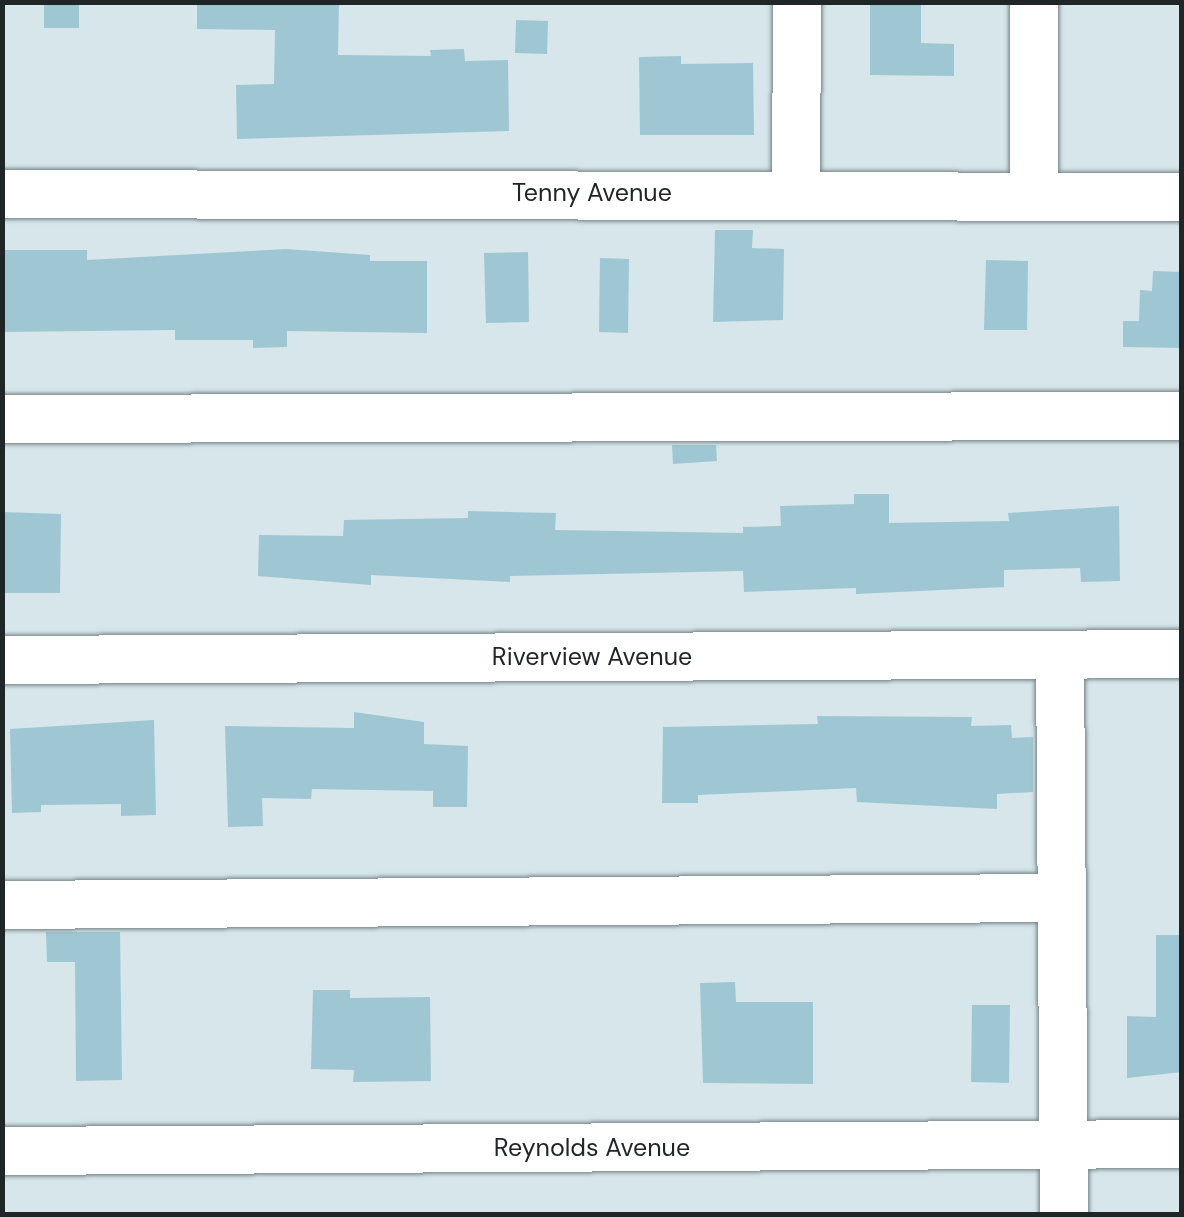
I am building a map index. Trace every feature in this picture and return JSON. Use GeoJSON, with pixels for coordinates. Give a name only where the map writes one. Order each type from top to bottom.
{"type":"FeatureCollection","features":[{"type":"Feature","properties":{"kind":"street"},"geometry":{"type":"LineString","coordinates":[[796,193],[798,2]]}},
{"type":"Feature","properties":{"kind":"street"},"geometry":{"type":"LineString","coordinates":[[1034,2],[1034,194]]}},
{"type":"Feature","properties":{"kind":"street","name":"Tenny Avenue"},"geometry":{"type":"LineString","coordinates":[[2,194],[796,193],[1182,198]]}},
{"type":"Feature","properties":{"kind":"street"},"geometry":{"type":"LineString","coordinates":[[2,418],[1182,416]]}},
{"type":"Feature","properties":{"kind":"street"},"geometry":{"type":"LineString","coordinates":[[1060,654],[1064,1214]]}},
{"type":"Feature","properties":{"kind":"street","name":"Riverview Avenue"},"geometry":{"type":"LineString","coordinates":[[2,660],[1182,654]]}},
{"type":"Feature","properties":{"kind":"street"},"geometry":{"type":"LineString","coordinates":[[2,906],[1062,898]]}},
{"type":"Feature","properties":{"kind":"street","name":"Reynolds Avenue"},"geometry":{"type":"LineString","coordinates":[[2,1151],[1182,1144]]}},
{"type":"Feature","properties":{"kind":"building"},"geometry":{"type":"Polygon","coordinates":[[[44,2],[79,2],[79,28],[44,28],[44,2]]]}},
{"type":"Feature","properties":{"kind":"building"},"geometry":{"type":"Polygon","coordinates":[[[197,2],[339,2],[338,55],[431,56],[430,50],[464,49],[465,61],[508,60],[509,131],[237,139],[236,85],[274,84],[275,30],[197,29],[197,2]]]}},
{"type":"Feature","properties":{"kind":"building"},"geometry":{"type":"Polygon","coordinates":[[[870,5],[921,5],[921,43],[954,44],[954,76],[870,75],[870,5]]]}},
{"type":"Feature","properties":{"kind":"building"},"geometry":{"type":"Polygon","coordinates":[[[516,20],[548,21],[547,54],[515,53],[516,20]]]}},
{"type":"Feature","properties":{"kind":"building"},"geometry":{"type":"Polygon","coordinates":[[[681,56],[681,64],[753,63],[754,135],[640,135],[639,57],[681,56]]]}},
{"type":"Feature","properties":{"kind":"building"},"geometry":{"type":"Polygon","coordinates":[[[715,230],[753,230],[752,248],[784,249],[783,320],[713,322],[715,230]]]}},
{"type":"Feature","properties":{"kind":"building"},"geometry":{"type":"Polygon","coordinates":[[[286,249],[370,255],[370,261],[427,261],[427,333],[287,331],[287,347],[253,348],[253,340],[175,340],[175,330],[2,332],[2,250],[87,250],[87,260],[286,249]]]}},
{"type":"Feature","properties":{"kind":"building"},"geometry":{"type":"Polygon","coordinates":[[[528,252],[529,322],[486,323],[484,253],[528,252]]]}},
{"type":"Feature","properties":{"kind":"building"},"geometry":{"type":"Polygon","coordinates":[[[600,258],[629,259],[628,333],[599,332],[600,258]]]}},
{"type":"Feature","properties":{"kind":"building"},"geometry":{"type":"Polygon","coordinates":[[[986,260],[1028,261],[1027,330],[984,330],[986,260]]]}},
{"type":"Feature","properties":{"kind":"building"},"geometry":{"type":"Polygon","coordinates":[[[1153,271],[1182,272],[1182,348],[1123,347],[1123,321],[1139,321],[1140,290],[1152,291],[1153,271]]]}},
{"type":"Feature","properties":{"kind":"building"},"geometry":{"type":"Polygon","coordinates":[[[672,445],[716,445],[717,461],[673,464],[672,445]]]}},
{"type":"Feature","properties":{"kind":"building"},"geometry":{"type":"Polygon","coordinates":[[[854,494],[889,494],[889,523],[1009,521],[1008,513],[1119,506],[1120,581],[1081,582],[1080,568],[1004,570],[1004,587],[856,594],[856,588],[744,592],[743,571],[510,576],[510,582],[371,575],[371,585],[258,576],[259,535],[343,536],[344,520],[468,518],[468,511],[556,513],[555,530],[743,533],[743,527],[781,526],[780,506],[854,504],[854,494]]]}},
{"type":"Feature","properties":{"kind":"building"},"geometry":{"type":"Polygon","coordinates":[[[2,512],[61,514],[60,593],[2,593],[2,512]]]}},
{"type":"Feature","properties":{"kind":"building"},"geometry":{"type":"Polygon","coordinates":[[[354,712],[424,722],[424,744],[468,746],[467,807],[433,807],[433,791],[312,789],[311,799],[262,798],[263,826],[228,827],[225,726],[354,728],[354,712]]]}},
{"type":"Feature","properties":{"kind":"building"},"geometry":{"type":"Polygon","coordinates":[[[817,716],[972,717],[971,726],[1011,725],[1012,738],[1033,737],[1033,792],[997,794],[997,809],[857,802],[856,788],[698,795],[698,803],[662,803],[663,727],[818,724],[817,716]]]}},
{"type":"Feature","properties":{"kind":"building"},"geometry":{"type":"Polygon","coordinates":[[[154,720],[156,815],[121,816],[121,804],[41,805],[41,812],[12,813],[10,729],[154,720]]]}},
{"type":"Feature","properties":{"kind":"building"},"geometry":{"type":"Polygon","coordinates":[[[46,932],[120,932],[122,1080],[76,1081],[75,962],[47,962],[46,932]]]}},
{"type":"Feature","properties":{"kind":"building"},"geometry":{"type":"Polygon","coordinates":[[[1156,935],[1182,935],[1182,1072],[1127,1078],[1127,1016],[1156,1017],[1156,935]]]}},
{"type":"Feature","properties":{"kind":"building"},"geometry":{"type":"Polygon","coordinates":[[[735,982],[736,1002],[813,1002],[813,1084],[703,1083],[700,983],[735,982]]]}},
{"type":"Feature","properties":{"kind":"building"},"geometry":{"type":"Polygon","coordinates":[[[313,990],[350,990],[350,998],[430,997],[431,1081],[353,1082],[354,1070],[311,1069],[313,990]]]}},
{"type":"Feature","properties":{"kind":"building"},"geometry":{"type":"Polygon","coordinates":[[[972,1005],[1010,1005],[1009,1083],[971,1082],[972,1005]]]}}]}
